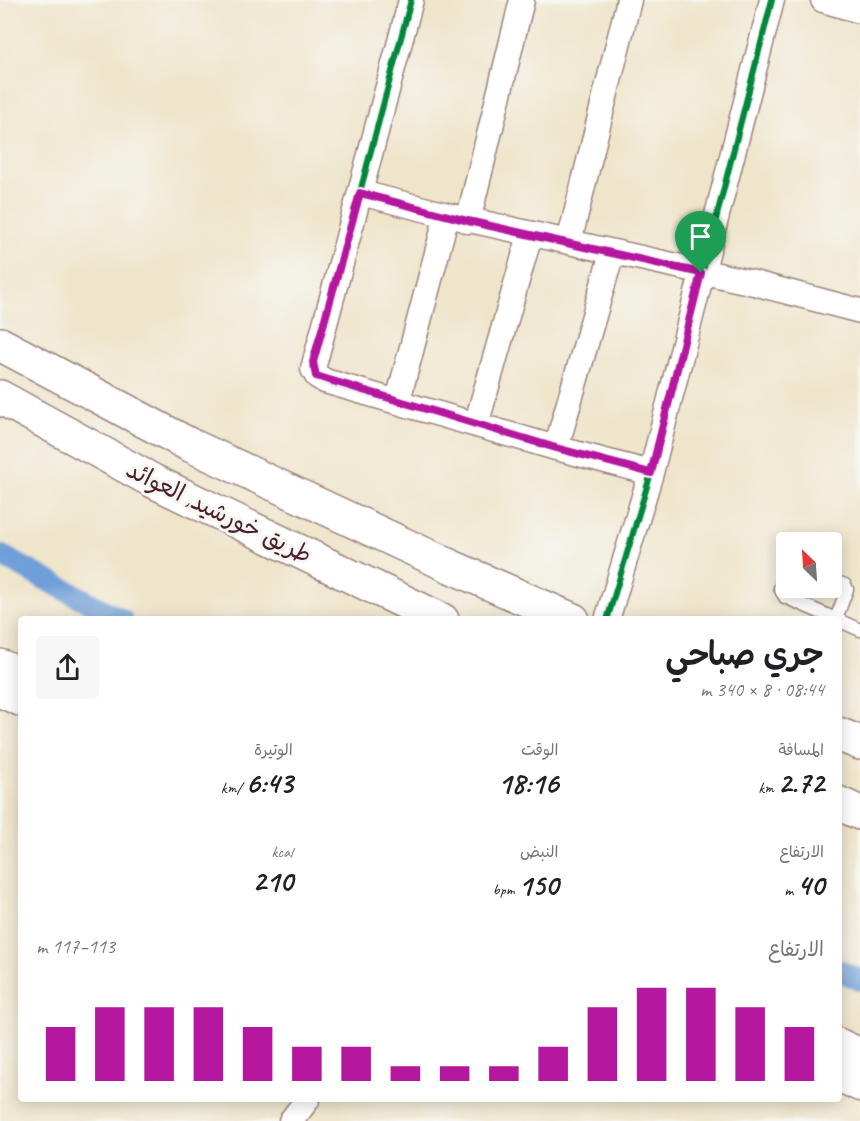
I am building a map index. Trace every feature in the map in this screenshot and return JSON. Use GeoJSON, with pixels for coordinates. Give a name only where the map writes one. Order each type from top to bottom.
{"type":"FeatureCollection","features":[{"type":"Feature","properties":{"kind":"main road"},"geometry":{"type":"LineString","coordinates":[[0,344],[188,444],[452,567],[564,616]]}},
{"type":"Feature","properties":{"kind":"main road","name":"طريق خورشيد, العوائد"},"geometry":{"type":"LineString","coordinates":[[0,397],[153,481],[434,616]]}},
{"type":"Feature","properties":{"kind":"main road"},"geometry":{"type":"LineString","coordinates":[[0,666],[18,674]]}},
{"type":"Feature","properties":{"kind":"main road"},"geometry":{"type":"LineString","coordinates":[[842,736],[860,743]]}},
{"type":"Feature","properties":{"kind":"main road"},"geometry":{"type":"LineString","coordinates":[[842,805],[860,813]]}},
{"type":"Feature","properties":{"kind":"main road"},"geometry":{"type":"LineString","coordinates":[[842,1047],[860,1055]]}},
{"type":"Feature","properties":{"kind":"street"},"geometry":{"type":"LineString","coordinates":[[411,0],[313,369],[316,376],[325,381],[398,400],[476,425],[651,473]]}},
{"type":"Feature","properties":{"kind":"street"},"geometry":{"type":"LineString","coordinates":[[398,400],[457,218],[522,0]]}},
{"type":"Feature","properties":{"kind":"street"},"geometry":{"type":"LineString","coordinates":[[569,242],[629,0]]}},
{"type":"Feature","properties":{"kind":"street"},"geometry":{"type":"LineString","coordinates":[[608,616],[651,473],[772,0]]}},
{"type":"Feature","properties":{"kind":"street"},"geometry":{"type":"LineString","coordinates":[[823,0],[860,11]]}},
{"type":"Feature","properties":{"kind":"street"},"geometry":{"type":"LineString","coordinates":[[360,193],[530,235],[754,283],[860,311]]}},
{"type":"Feature","properties":{"kind":"street"},"geometry":{"type":"LineString","coordinates":[[476,425],[530,235]]}},
{"type":"Feature","properties":{"kind":"street"},"geometry":{"type":"LineString","coordinates":[[556,448],[612,253]]}},
{"type":"Feature","properties":{"kind":"street"},"geometry":{"type":"LineString","coordinates":[[0,692],[18,700]]}},
{"type":"Feature","properties":{"kind":"street"},"geometry":{"type":"LineString","coordinates":[[842,1078],[860,1086]]}},
{"type":"Feature","properties":{"kind":"street"},"geometry":{"type":"LineString","coordinates":[[291,1121],[305,1102]]}},
{"type":"Feature","properties":{"kind":"lane"},"geometry":{"type":"LineString","coordinates":[[839,616],[847,589],[842,584]]}},
{"type":"Feature","properties":{"kind":"lane"},"geometry":{"type":"LineString","coordinates":[[787,598],[831,616]]}},
{"type":"Feature","properties":{"kind":"lane"},"geometry":{"type":"LineString","coordinates":[[842,621],[860,630]]}},
{"type":"Feature","properties":{"kind":"waterway"},"geometry":{"type":"LineString","coordinates":[[0,555],[114,616]]}},
{"type":"Feature","properties":{"kind":"waterway"},"geometry":{"type":"LineString","coordinates":[[842,972],[860,980]]}},
{"type":"Feature","properties":{"kind":"cycle path"},"geometry":{"type":"LineString","coordinates":[[411,0],[313,369],[317,376],[325,381],[556,448]]}},
{"type":"Feature","properties":{"kind":"cycle path"},"geometry":{"type":"LineString","coordinates":[[608,616],[651,473],[772,0]]}},
{"type":"Feature","properties":{"kind":"route"},"geometry":{"type":"LineString","coordinates":[[360,193],[468,221],[701,273],[651,473],[325,381],[316,376],[313,369],[313,362],[360,193]]}}]}
